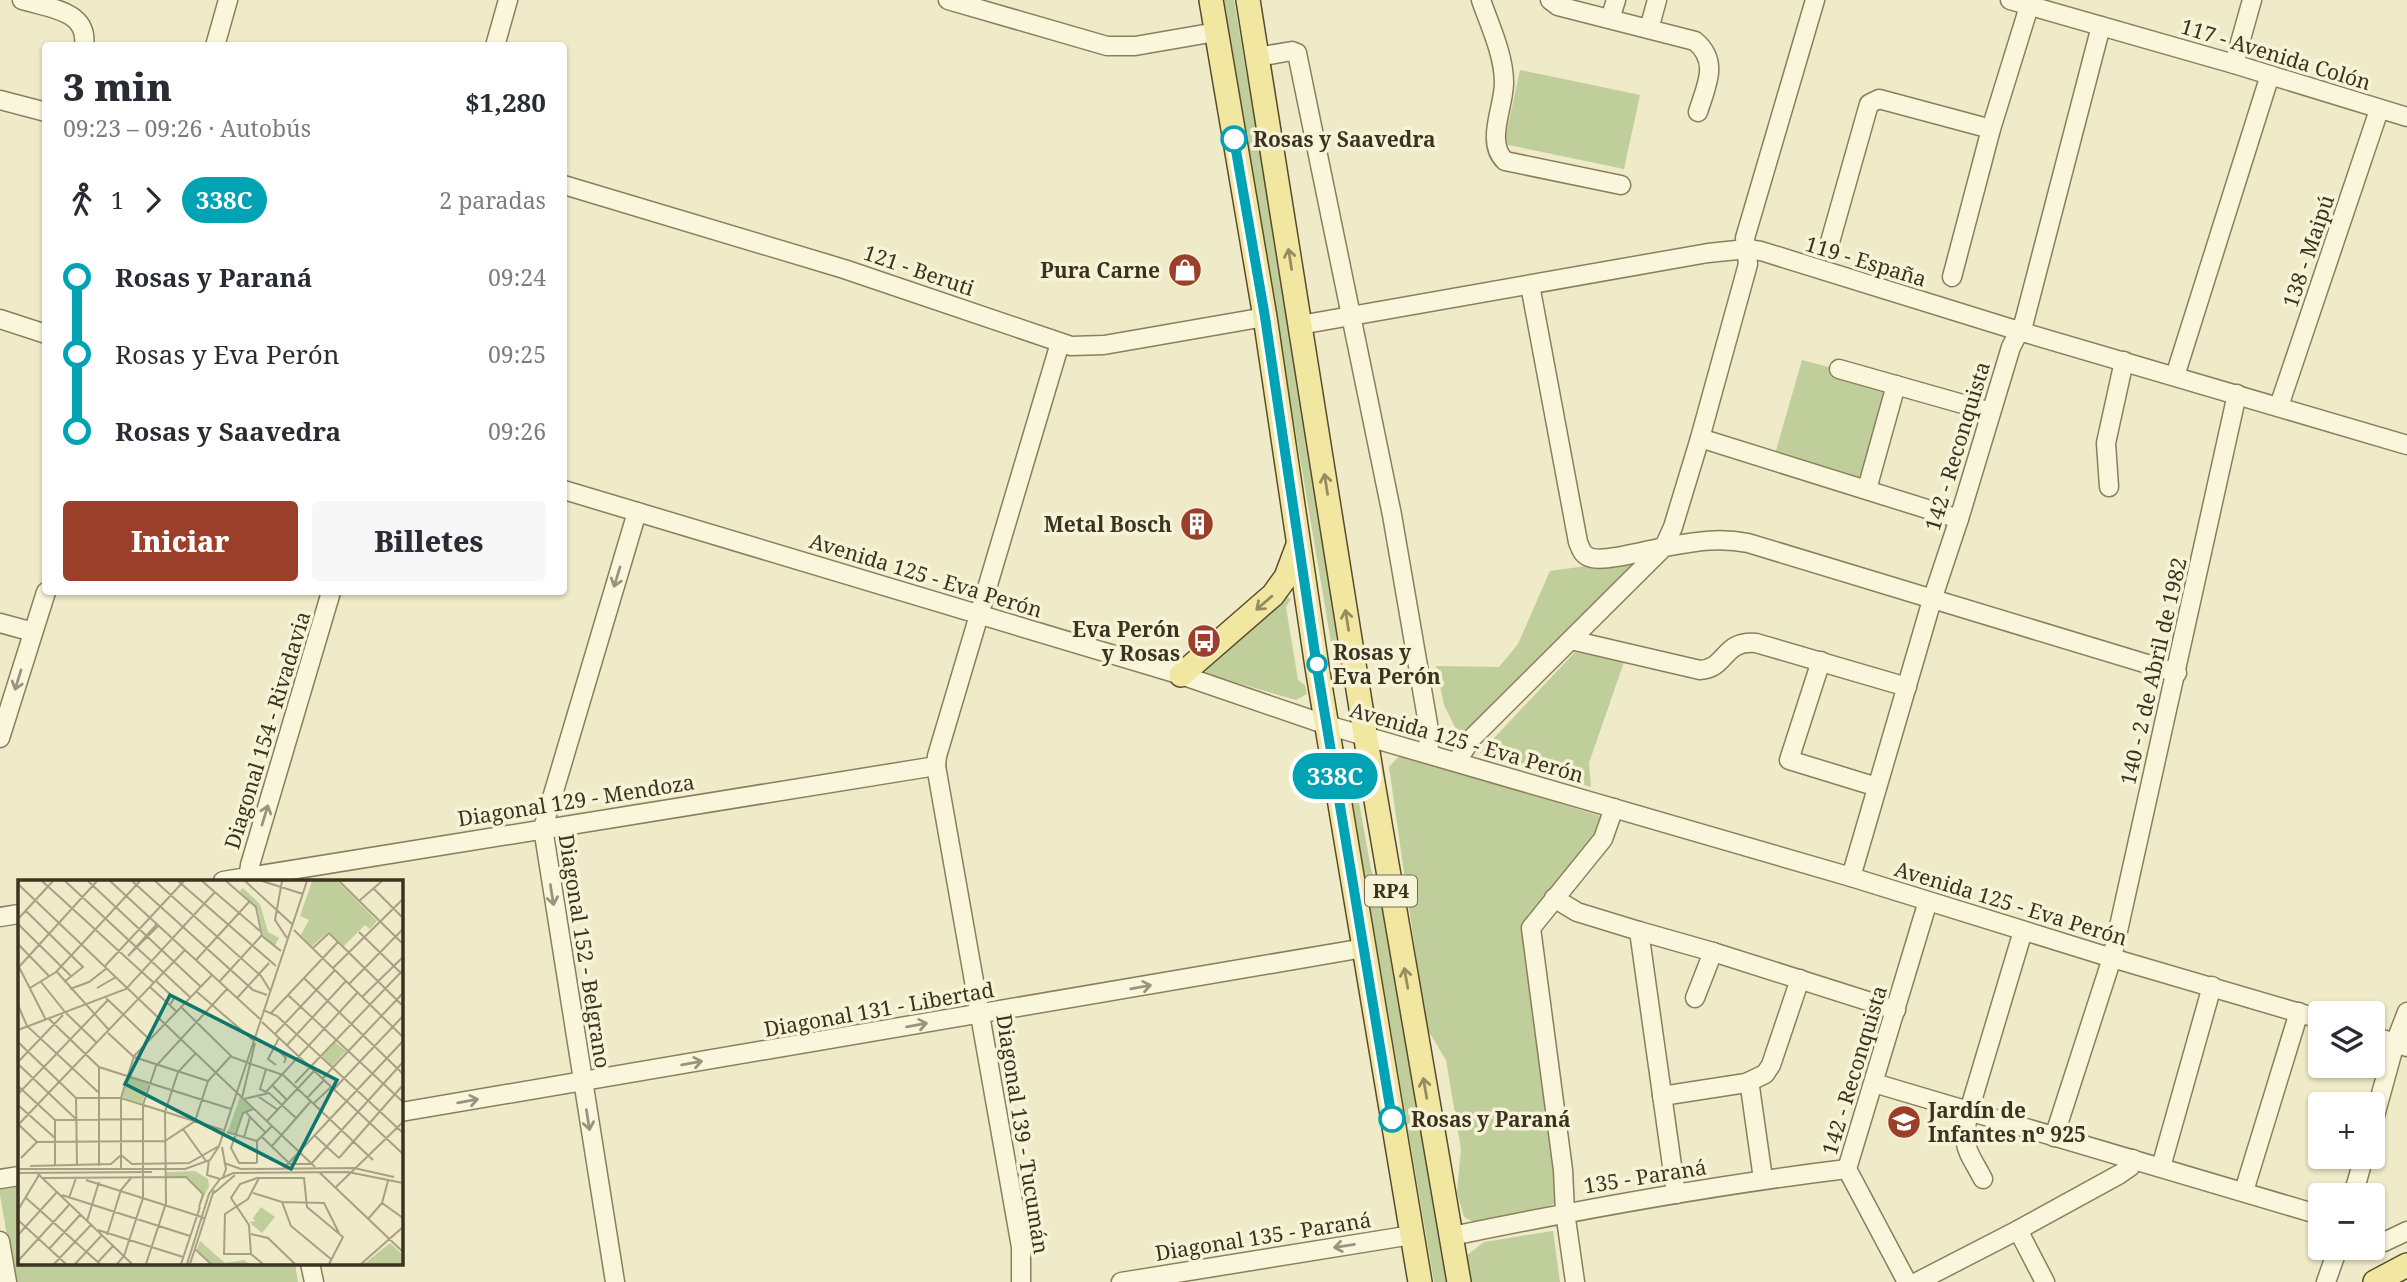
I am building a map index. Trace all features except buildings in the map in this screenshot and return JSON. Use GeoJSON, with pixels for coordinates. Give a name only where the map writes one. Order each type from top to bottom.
{"type":"FeatureCollection","features":[{"type":"Feature","properties":{"kind":"main road","name":"RP4"},"geometry":{"type":"LineString","coordinates":[[1210,0],[1265,317],[1298,545],[1420,1282]]}},
{"type":"Feature","properties":{"kind":"main road","name":"RP4"},"geometry":{"type":"LineString","coordinates":[[1248,0],[1417,1046],[1459,1282]]}},
{"type":"Feature","properties":{"kind":"main road"},"geometry":{"type":"LineString","coordinates":[[1181,675],[1273,595],[1286,576],[1298,545]]}},
{"type":"Feature","properties":{"kind":"main road"},"geometry":{"type":"LineString","coordinates":[[2375,1282],[2407,1265]]}},
{"type":"Feature","properties":{"kind":"street"},"geometry":{"type":"LineString","coordinates":[[22,0],[69,14],[78,20],[84,28],[84,42]]}},
{"type":"Feature","properties":{"kind":"street"},"geometry":{"type":"LineString","coordinates":[[216,42],[228,0]]}},
{"type":"Feature","properties":{"kind":"street"},"geometry":{"type":"LineString","coordinates":[[496,42],[508,0]]}},
{"type":"Feature","properties":{"kind":"street"},"geometry":{"type":"LineString","coordinates":[[948,0],[1107,46],[1135,46],[1216,32]]}},
{"type":"Feature","properties":{"kind":"street"},"geometry":{"type":"LineString","coordinates":[[1481,0],[1501,56],[1504,83],[1496,142],[1498,154],[1505,161],[1621,186]]}},
{"type":"Feature","properties":{"kind":"street"},"geometry":{"type":"LineString","coordinates":[[1550,0],[1558,6],[1695,41],[1704,48],[1709,57],[1710,70],[1698,112]]}},
{"type":"Feature","properties":{"kind":"street"},"geometry":{"type":"LineString","coordinates":[[1610,19],[1616,0]]}},
{"type":"Feature","properties":{"kind":"street"},"geometry":{"type":"LineString","coordinates":[[1649,29],[1657,0]]}},
{"type":"Feature","properties":{"kind":"street"},"geometry":{"type":"LineString","coordinates":[[1456,762],[1473,737],[1664,547],[1673,527],[1700,438],[1748,264],[1745,238],[1815,0]]}},
{"type":"Feature","properties":{"kind":"street","name":"117 - Avenida Colón"},"geometry":{"type":"LineString","coordinates":[[2010,0],[2030,3],[2407,117]]}},
{"type":"Feature","properties":{"kind":"street"},"geometry":{"type":"LineString","coordinates":[[2234,64],[2252,0]]}},
{"type":"Feature","properties":{"kind":"street"},"geometry":{"type":"LineString","coordinates":[[1952,277],[1991,129],[2030,3]]}},
{"type":"Feature","properties":{"kind":"street","name":"142 - Reconquista"},"geometry":{"type":"LineString","coordinates":[[1851,877],[1932,600],[2011,347],[2024,322],[2101,26]]}},
{"type":"Feature","properties":{"kind":"street"},"geometry":{"type":"LineString","coordinates":[[1257,57],[1292,51],[1297,53],[1392,515],[1428,724],[1429,754]]}},
{"type":"Feature","properties":{"kind":"street"},"geometry":{"type":"LineString","coordinates":[[2175,376],[2270,75]]}},
{"type":"Feature","properties":{"kind":"street"},"geometry":{"type":"LineString","coordinates":[[1830,242],[1869,104],[1873,100],[1879,99],[1991,129]]}},
{"type":"Feature","properties":{"kind":"street"},"geometry":{"type":"LineString","coordinates":[[0,100],[42,111]]}},
{"type":"Feature","properties":{"kind":"street","name":"138 - Maipú"},"geometry":{"type":"LineString","coordinates":[[2279,406],[2379,110]]}},
{"type":"Feature","properties":{"kind":"street","name":"121 - Beruti"},"geometry":{"type":"LineString","coordinates":[[567,186],[844,269],[1060,343],[1086,347],[1104,345],[1265,317]]}},
{"type":"Feature","properties":{"kind":"street","name":"119 - España"},"geometry":{"type":"LineString","coordinates":[[1300,325],[1708,253],[1746,249],[2407,445]]}},
{"type":"Feature","properties":{"kind":"street"},"geometry":{"type":"LineString","coordinates":[[1530,285],[1582,553],[1591,558],[1602,558],[1707,539],[1748,543],[2177,673]]}},
{"type":"Feature","properties":{"kind":"street"},"geometry":{"type":"LineString","coordinates":[[0,319],[42,333]]}},
{"type":"Feature","properties":{"kind":"street","name":"Diagonal 139 - Tucumán"},"geometry":{"type":"LineString","coordinates":[[1021,1282],[1021,1247],[936,765],[1060,343]]}},
{"type":"Feature","properties":{"kind":"street"},"geometry":{"type":"LineString","coordinates":[[2109,487],[2106,443],[2124,361]]}},
{"type":"Feature","properties":{"kind":"street"},"geometry":{"type":"LineString","coordinates":[[1839,369],[1991,412]]}},
{"type":"Feature","properties":{"kind":"street"},"geometry":{"type":"LineString","coordinates":[[1867,489],[1896,385]]}},
{"type":"Feature","properties":{"kind":"street","name":"140 - 2 de Abril de 1982"},"geometry":{"type":"LineString","coordinates":[[2054,1137],[2112,958],[2237,394]]}},
{"type":"Feature","properties":{"kind":"street"},"geometry":{"type":"LineString","coordinates":[[1700,438],[1959,519]]}},
{"type":"Feature","properties":{"kind":"street","name":"Avenida 125 - Eva Perón"},"geometry":{"type":"LineString","coordinates":[[567,491],[1181,675],[1327,725],[1851,877],[2308,1015]]}},
{"type":"Feature","properties":{"kind":"street","name":"Diagonal 152 - Belgrano"},"geometry":{"type":"LineString","coordinates":[[615,1282],[543,828],[637,512]]}},
{"type":"Feature","properties":{"kind":"street"},"geometry":{"type":"LineString","coordinates":[[0,738],[45,595]]}},
{"type":"Feature","properties":{"kind":"street","name":"Diagonal 154 - Rivadavia"},"geometry":{"type":"LineString","coordinates":[[248,879],[330,595]]}},
{"type":"Feature","properties":{"kind":"street"},"geometry":{"type":"LineString","coordinates":[[0,623],[33,632]]}},
{"type":"Feature","properties":{"kind":"street"},"geometry":{"type":"LineString","coordinates":[[1572,640],[1699,670],[1715,666],[1734,645],[1741,642],[1756,643],[1907,687]]}},
{"type":"Feature","properties":{"kind":"street"},"geometry":{"type":"LineString","coordinates":[[1821,661],[1789,760],[1877,787]]}},
{"type":"Feature","properties":{"kind":"street","name":"Diagonal 129 - Mendoza"},"geometry":{"type":"LineString","coordinates":[[248,879],[936,765]]}},
{"type":"Feature","properties":{"kind":"street"},"geometry":{"type":"LineString","coordinates":[[1575,1282],[1531,928],[1602,839],[1614,808]]}},
{"type":"Feature","properties":{"kind":"street"},"geometry":{"type":"LineString","coordinates":[[1554,898],[1577,912],[1896,1010]]}},
{"type":"Feature","properties":{"kind":"street","name":"142 - Reconquista"},"geometry":{"type":"LineString","coordinates":[[1907,1282],[1847,1169],[1928,901]]}},
{"type":"Feature","properties":{"kind":"street"},"geometry":{"type":"LineString","coordinates":[[0,917],[18,914]]}},
{"type":"Feature","properties":{"kind":"street"},"geometry":{"type":"LineString","coordinates":[[1639,931],[1676,1194]]}},
{"type":"Feature","properties":{"kind":"street"},"geometry":{"type":"LineString","coordinates":[[1983,1179],[1964,1143],[1964,1136],[1969,1111],[2023,931]]}},
{"type":"Feature","properties":{"kind":"street","name":"Diagonal 131 - Libertad"},"geometry":{"type":"LineString","coordinates":[[402,1112],[1364,948]]}},
{"type":"Feature","properties":{"kind":"street"},"geometry":{"type":"LineString","coordinates":[[1695,998],[1713,952]]}},
{"type":"Feature","properties":{"kind":"street"},"geometry":{"type":"LineString","coordinates":[[1662,1096],[1746,1083],[1765,1074],[1771,1065],[1800,979]]}},
{"type":"Feature","properties":{"kind":"street"},"geometry":{"type":"LineString","coordinates":[[2161,1167],[2212,986]]}},
{"type":"Feature","properties":{"kind":"street"},"geometry":{"type":"LineString","coordinates":[[2244,1191],[2299,1012]]}},
{"type":"Feature","properties":{"kind":"street"},"geometry":{"type":"LineString","coordinates":[[2384,1092],[2401,1045],[2407,1012]]}},
{"type":"Feature","properties":{"kind":"street"},"geometry":{"type":"LineString","coordinates":[[1746,1083],[1750,1087],[1763,1179]]}},
{"type":"Feature","properties":{"kind":"street"},"geometry":{"type":"LineString","coordinates":[[1874,1083],[2308,1211]]}},
{"type":"Feature","properties":{"kind":"street"},"geometry":{"type":"LineString","coordinates":[[1917,1282],[2120,1174],[2130,1167],[2133,1159]]}},
{"type":"Feature","properties":{"kind":"street","name":"135 - Paraná"},"geometry":{"type":"LineString","coordinates":[[1452,1236],[1565,1212],[1763,1179],[1847,1169]]}},
{"type":"Feature","properties":{"kind":"street"},"geometry":{"type":"LineString","coordinates":[[0,1179],[18,1176]]}},
{"type":"Feature","properties":{"kind":"street"},"geometry":{"type":"LineString","coordinates":[[2018,1230],[2045,1282]]}},
{"type":"Feature","properties":{"kind":"street"},"geometry":{"type":"LineString","coordinates":[[2385,1242],[2407,1231]]}},
{"type":"Feature","properties":{"kind":"street","name":"Diagonal 135 - Paraná"},"geometry":{"type":"LineString","coordinates":[[1121,1282],[1412,1235]]}},
{"type":"Feature","properties":{"kind":"street"},"geometry":{"type":"LineString","coordinates":[[0,1241],[7,1282]]}},
{"type":"Feature","properties":{"kind":"street"},"geometry":{"type":"LineString","coordinates":[[2326,1282],[2334,1260]]}},
{"type":"Feature","properties":{"kind":"street"},"geometry":{"type":"LineString","coordinates":[[310,1264],[314,1282]]}},
{"type":"Feature","properties":{"kind":"green space"},"geometry":{"type":"Polygon","coordinates":[[[1223,0],[1234,0],[1333,582],[1340,658],[1338,666],[1334,660],[1223,0]]]}},
{"type":"Feature","properties":{"kind":"green space"},"geometry":{"type":"Polygon","coordinates":[[[1520,70],[1640,95],[1624,169],[1504,144],[1520,70]]]}},
{"type":"Feature","properties":{"kind":"green space"},"geometry":{"type":"Polygon","coordinates":[[[1802,360],[1896,385],[1867,489],[1773,461],[1802,360]]]}},
{"type":"Feature","properties":{"kind":"green space"},"geometry":{"type":"Polygon","coordinates":[[[1645,558],[1461,739],[1444,705],[1436,666],[1499,667],[1518,644],[1550,571],[1645,558]]]}},
{"type":"Feature","properties":{"kind":"green space"},"geometry":{"type":"Polygon","coordinates":[[[1282,595],[1291,599],[1286,607],[1298,680],[1305,685],[1307,694],[1296,700],[1207,674],[1204,668],[1282,595]]]}},
{"type":"Feature","properties":{"kind":"green space"},"geometry":{"type":"Polygon","coordinates":[[[1575,652],[1624,662],[1589,763],[1591,787],[1480,753],[1575,652]]]}},
{"type":"Feature","properties":{"kind":"green space"},"geometry":{"type":"Polygon","coordinates":[[[1401,754],[1600,816],[1597,837],[1528,915],[1527,937],[1558,1168],[1556,1202],[1542,1212],[1476,1223],[1464,1217],[1457,1193],[1461,1149],[1446,1060],[1426,1027],[1389,767],[1401,754]]]}},
{"type":"Feature","properties":{"kind":"green space"},"geometry":{"type":"Polygon","coordinates":[[[1353,769],[1371,869],[1385,917],[1446,1282],[1434,1282],[1348,777],[1353,769]]]}},
{"type":"Feature","properties":{"kind":"green space"},"geometry":{"type":"Polygon","coordinates":[[[18,1170],[18,1264],[295,1264],[298,1282],[15,1282],[0,1195],[0,1174],[18,1170]]]}},
{"type":"Feature","properties":{"kind":"green space"},"geometry":{"type":"Polygon","coordinates":[[[1553,1231],[1560,1282],[1469,1282],[1465,1257],[1484,1242],[1553,1231]]]}},
{"type":"Feature","properties":{"kind":"bus line","name":"338C"},"geometry":{"type":"LineString","coordinates":[[1234,139],[1265,317],[1317,667],[1392,1119]]}},
{"type":"Feature","properties":{"kind":"place","name":"Rosas y Saavedra"},"geometry":{"type":"Point","coordinates":[1234,139]}},
{"type":"Feature","properties":{"kind":"place","name":"Pura Carne"},"geometry":{"type":"Point","coordinates":[1185,270]}},
{"type":"Feature","properties":{"kind":"place","name":"Metal Bosch"},"geometry":{"type":"Point","coordinates":[1197,524]}},
{"type":"Feature","properties":{"kind":"place","name":"Eva Perón y Rosas"},"geometry":{"type":"Point","coordinates":[1204,641]}},
{"type":"Feature","properties":{"kind":"place","name":"Rosas y Eva Perón"},"geometry":{"type":"Point","coordinates":[1317,664]}},
{"type":"Feature","properties":{"kind":"place","name":"Rosas y Paraná"},"geometry":{"type":"Point","coordinates":[1392,1119]}},
{"type":"Feature","properties":{"kind":"place","name":"Jardín de Infantes nº 925"},"geometry":{"type":"Point","coordinates":[1904,1122]}}]}
